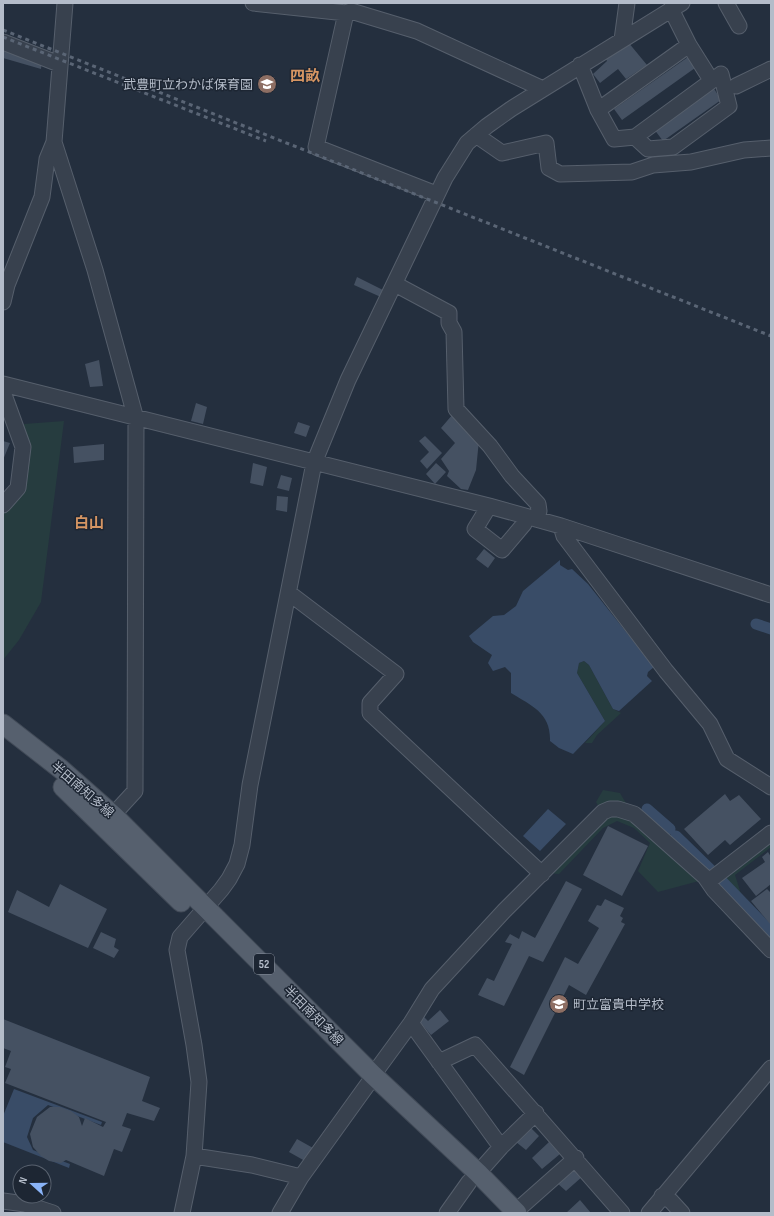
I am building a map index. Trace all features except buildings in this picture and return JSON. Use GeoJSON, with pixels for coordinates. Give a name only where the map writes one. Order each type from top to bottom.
{"type":"FeatureCollection","features":[{"type":"Feature","properties":{"kind":"main road","name":"半田南知多線"},"geometry":{"type":"LineString","coordinates":[[3,724],[62,770],[113,815],[185,888],[202,912],[370,1079],[511,1213]]}},
{"type":"Feature","properties":{"kind":"main road","name":"半田南知多線"},"geometry":{"type":"LineString","coordinates":[[3,736],[61,784],[176,898],[202,912]]}},
{"type":"Feature","properties":{"kind":"street"},"geometry":{"type":"LineString","coordinates":[[3,302],[7,285],[42,197],[47,160],[54,142],[65,3]]}},
{"type":"Feature","properties":{"kind":"street"},"geometry":{"type":"LineString","coordinates":[[253,3],[350,9],[416,31],[543,89]]}},
{"type":"Feature","properties":{"kind":"street"},"geometry":{"type":"LineString","coordinates":[[622,40],[627,3]]}},
{"type":"Feature","properties":{"kind":"street"},"geometry":{"type":"LineString","coordinates":[[726,3],[740,26]]}},
{"type":"Feature","properties":{"kind":"street"},"geometry":{"type":"LineString","coordinates":[[182,1213],[194,1156],[199,1082],[194,1046],[176,950],[180,937],[229,879],[237,864],[242,845],[250,785],[314,463],[348,380],[395,284],[436,194],[456,159],[467,143],[476,135],[511,109],[677,6],[689,45],[710,80]]}},
{"type":"Feature","properties":{"kind":"street"},"geometry":{"type":"LineString","coordinates":[[350,9],[316,146],[436,194]]}},
{"type":"Feature","properties":{"kind":"street"},"geometry":{"type":"LineString","coordinates":[[3,42],[59,64]]}},
{"type":"Feature","properties":{"kind":"street"},"geometry":{"type":"LineString","coordinates":[[598,110],[689,45]]}},
{"type":"Feature","properties":{"kind":"street"},"geometry":{"type":"LineString","coordinates":[[580,65],[598,110],[614,138],[635,137],[710,80],[721,74],[729,106],[672,147],[648,149],[635,137]]}},
{"type":"Feature","properties":{"kind":"street"},"geometry":{"type":"LineString","coordinates":[[736,86],[771,68]]}},
{"type":"Feature","properties":{"kind":"street"},"geometry":{"type":"LineString","coordinates":[[476,135],[502,153],[546,143],[549,168],[560,174],[632,172],[653,165],[691,162],[744,150],[771,148]]}},
{"type":"Feature","properties":{"kind":"street"},"geometry":{"type":"LineString","coordinates":[[54,142],[96,270],[136,419],[135,791],[113,815]]}},
{"type":"Feature","properties":{"kind":"street"},"geometry":{"type":"LineString","coordinates":[[395,284],[449,313],[449,323],[454,332],[456,409],[490,446],[512,476],[538,504],[539,511],[524,524],[502,550],[475,529],[489,506]]}},
{"type":"Feature","properties":{"kind":"street"},"geometry":{"type":"LineString","coordinates":[[3,384],[136,419],[489,506],[561,526],[771,595]]}},
{"type":"Feature","properties":{"kind":"street"},"geometry":{"type":"LineString","coordinates":[[3,392],[23,447],[18,488],[3,504]]}},
{"type":"Feature","properties":{"kind":"street"},"geometry":{"type":"LineString","coordinates":[[561,526],[564,536],[666,671],[710,724],[727,759],[771,787]]}},
{"type":"Feature","properties":{"kind":"street"},"geometry":{"type":"LineString","coordinates":[[289,593],[396,674],[370,703],[370,713],[542,874]]}},
{"type":"Feature","properties":{"kind":"street"},"geometry":{"type":"LineString","coordinates":[[280,1213],[301,1177],[411,1023],[432,989],[504,911],[603,812],[610,809],[618,809],[634,814],[642,820],[709,881],[714,890],[771,950]]}},
{"type":"Feature","properties":{"kind":"street"},"geometry":{"type":"LineString","coordinates":[[709,881],[771,833]]}},
{"type":"Feature","properties":{"kind":"street"},"geometry":{"type":"LineString","coordinates":[[411,1023],[501,1147]]}},
{"type":"Feature","properties":{"kind":"street"},"geometry":{"type":"LineString","coordinates":[[439,1062],[475,1046],[576,1158],[622,1213]]}},
{"type":"Feature","properties":{"kind":"street"},"geometry":{"type":"LineString","coordinates":[[649,1213],[771,1068]]}},
{"type":"Feature","properties":{"kind":"street"},"geometry":{"type":"LineString","coordinates":[[447,1213],[473,1177],[536,1113]]}},
{"type":"Feature","properties":{"kind":"street"},"geometry":{"type":"LineString","coordinates":[[194,1156],[252,1165],[301,1177]]}},
{"type":"Feature","properties":{"kind":"street"},"geometry":{"type":"LineString","coordinates":[[511,1213],[576,1158]]}},
{"type":"Feature","properties":{"kind":"street"},"geometry":{"type":"LineString","coordinates":[[662,1196],[672,1202],[682,1213]]}},
{"type":"Feature","properties":{"kind":"street"},"geometry":{"type":"LineString","coordinates":[[3,1201],[25,1204],[53,1213]]}},
{"type":"Feature","properties":{"kind":"green space"},"geometry":{"type":"Polygon","coordinates":[[[64,421],[41,602],[19,640],[3,660],[3,511],[25,481],[24,424],[64,421]]]}},
{"type":"Feature","properties":{"kind":"green space"},"geometry":{"type":"Polygon","coordinates":[[[584,661],[589,665],[613,709],[621,713],[597,735],[592,743],[585,743],[605,721],[577,673],[579,663],[584,661]]]}},
{"type":"Feature","properties":{"kind":"green space"},"geometry":{"type":"Polygon","coordinates":[[[603,790],[620,793],[627,805],[600,809],[596,802],[603,790]]]}},
{"type":"Feature","properties":{"kind":"green space"},"geometry":{"type":"Polygon","coordinates":[[[607,814],[629,816],[699,881],[658,892],[638,871],[650,843],[634,828],[617,821],[603,828],[559,874],[548,873],[607,814]]]}},
{"type":"Feature","properties":{"kind":"green space"},"geometry":{"type":"Polygon","coordinates":[[[771,839],[771,847],[735,875],[742,897],[721,876],[771,839]]]}},
{"type":"Feature","properties":{"kind":"water"},"geometry":{"type":"Polygon","coordinates":[[[560,560],[560,565],[568,570],[572,569],[588,584],[654,667],[648,672],[647,676],[652,681],[619,711],[613,709],[589,665],[584,661],[579,663],[577,673],[605,721],[573,754],[559,748],[550,741],[549,731],[544,717],[539,711],[511,693],[511,673],[505,667],[493,671],[488,663],[492,655],[473,642],[469,636],[493,616],[504,615],[516,606],[523,591],[560,560]]]}},
{"type":"Feature","properties":{"kind":"water"},"geometry":{"type":"Polygon","coordinates":[[[548,809],[566,824],[540,851],[523,836],[548,809]]]}},
{"type":"Feature","properties":{"kind":"water"},"geometry":{"type":"Polygon","coordinates":[[[14,1089],[102,1122],[101,1125],[48,1105],[33,1118],[27,1137],[33,1150],[70,1164],[69,1168],[3,1142],[3,1116],[14,1089]]]}},
{"type":"Feature","properties":{"kind":"waterway"},"geometry":{"type":"LineString","coordinates":[[756,624],[771,629]]}},
{"type":"Feature","properties":{"kind":"waterway"},"geometry":{"type":"LineString","coordinates":[[647,809],[670,829]]}},
{"type":"Feature","properties":{"kind":"waterway"},"geometry":{"type":"LineString","coordinates":[[676,836],[712,871]]}},
{"type":"Feature","properties":{"kind":"waterway"},"geometry":{"type":"LineString","coordinates":[[720,879],[771,932]]}},
{"type":"Feature","properties":{"kind":"railway"},"geometry":{"type":"LineString","coordinates":[[3,30],[771,336]]}},
{"type":"Feature","properties":{"kind":"railway"},"geometry":{"type":"LineString","coordinates":[[3,37],[266,141]]}},
{"type":"Feature","properties":{"kind":"place","name":"武豊町立わかば保育園"},"geometry":{"type":"Point","coordinates":[267,84]}},
{"type":"Feature","properties":{"kind":"place","name":"町立富貴中学校"},"geometry":{"type":"Point","coordinates":[559,1004]}},
{"type":"Feature","properties":{"kind":"district","name":"四畝"},"geometry":{"type":"Point","coordinates":[305,76]}},
{"type":"Feature","properties":{"kind":"district","name":"白山"},"geometry":{"type":"Point","coordinates":[89,523]}}]}
